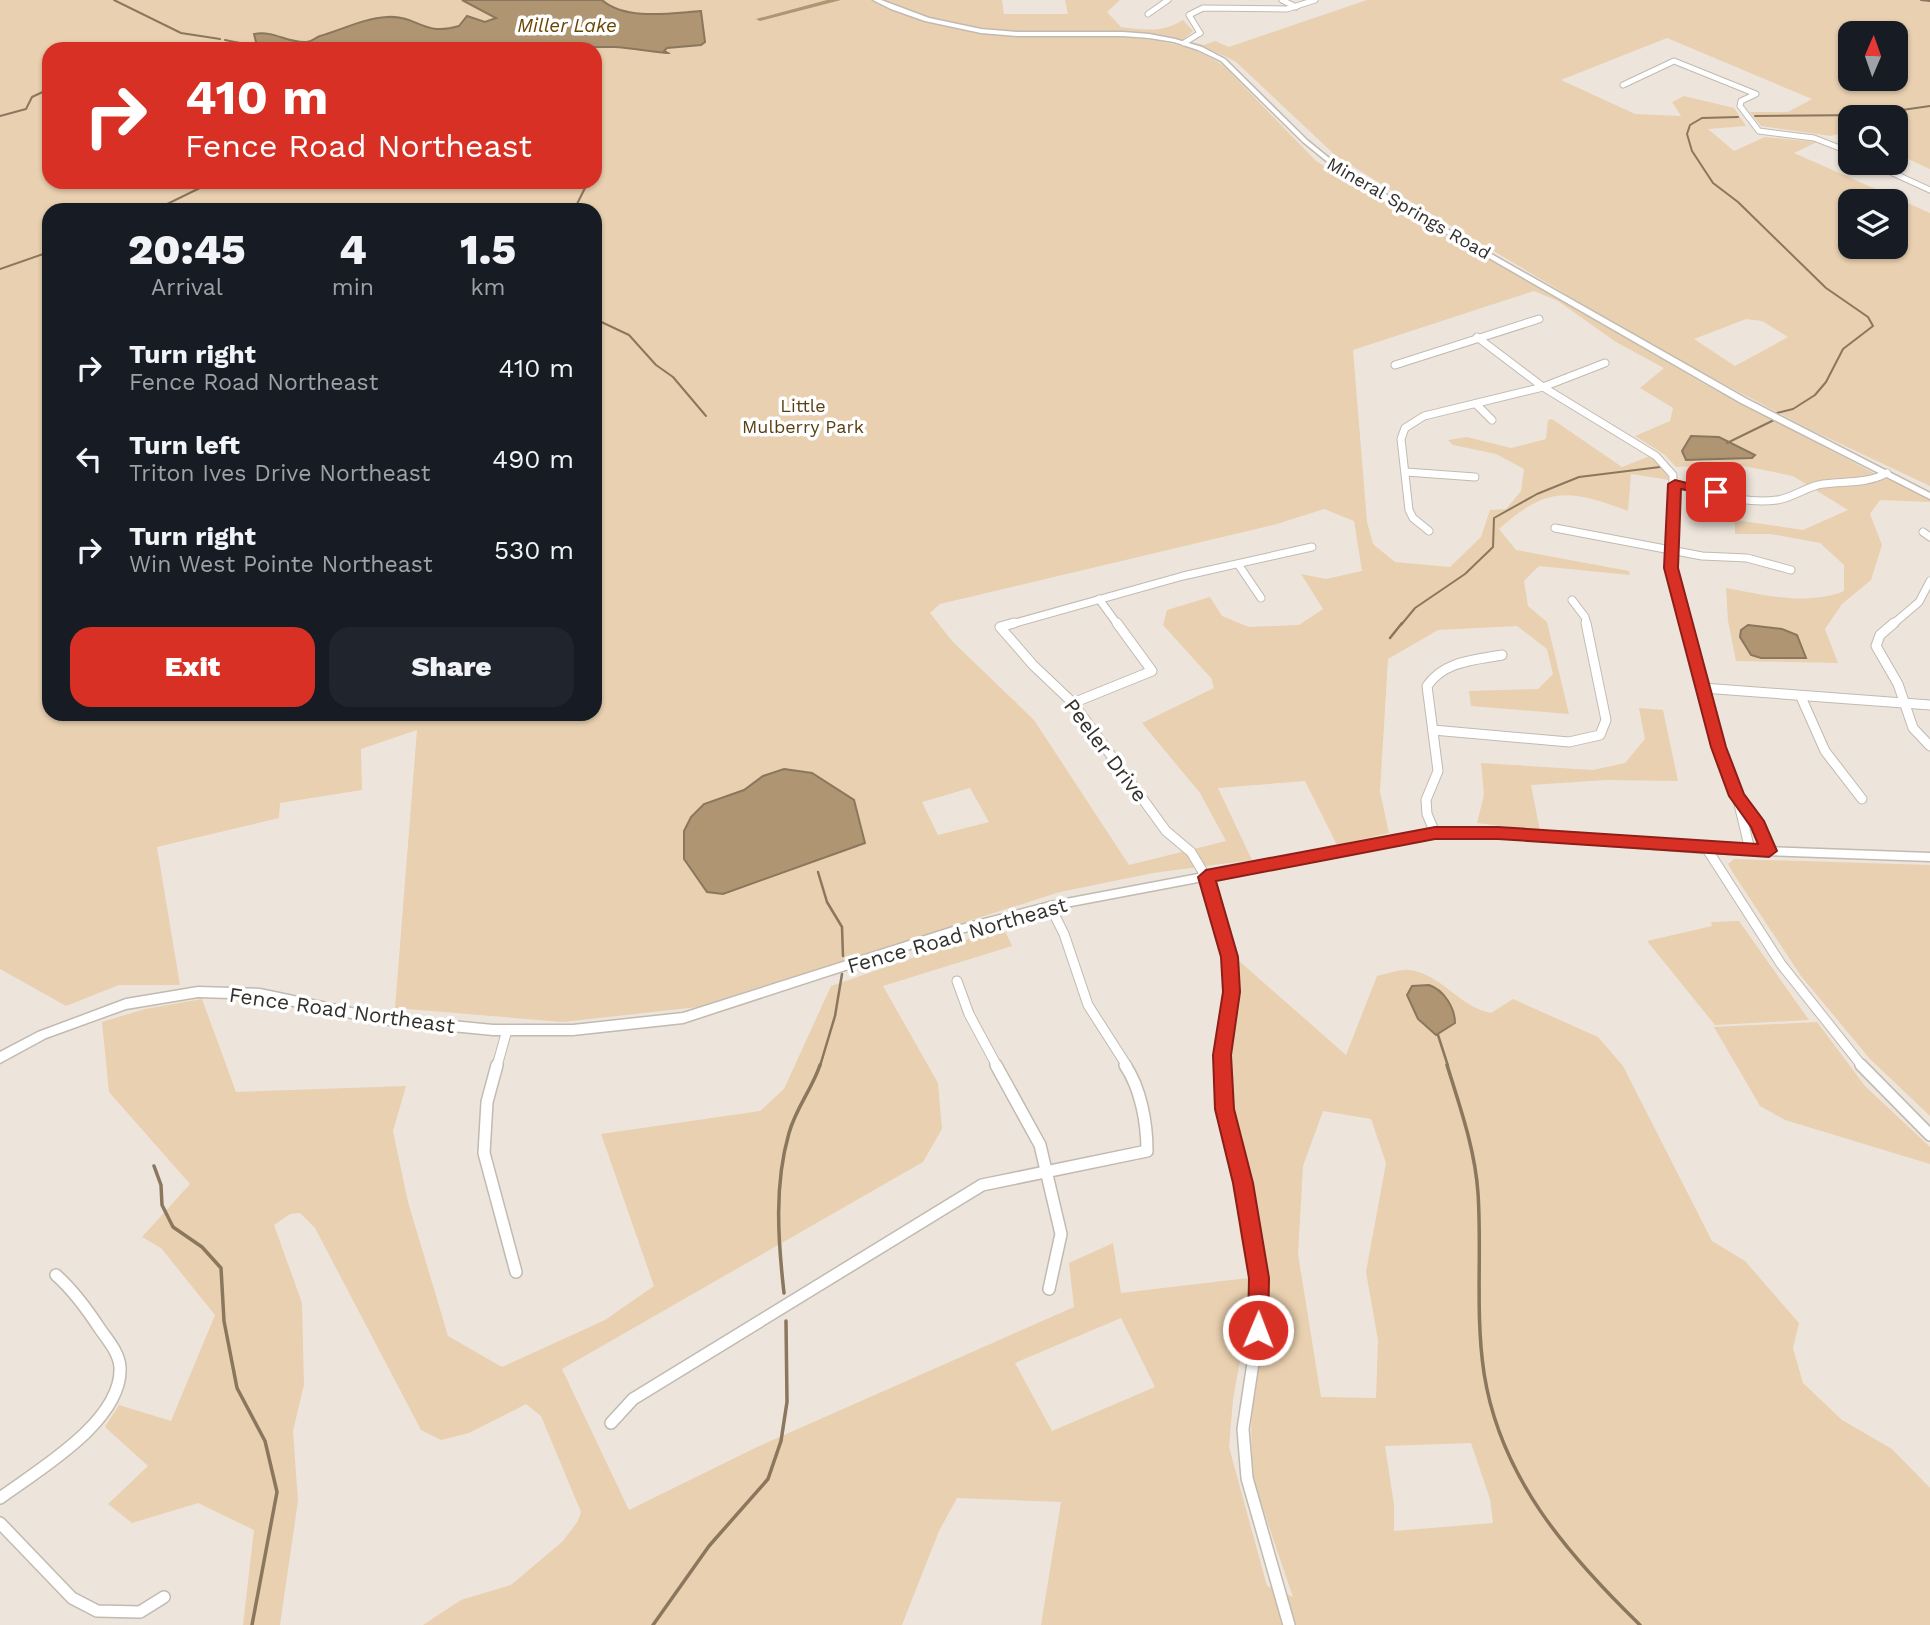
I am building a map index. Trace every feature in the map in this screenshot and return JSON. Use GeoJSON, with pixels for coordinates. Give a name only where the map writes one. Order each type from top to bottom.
{"type":"FeatureCollection","features":[{"type":"Feature","properties":{"kind":"street","name":"Mineral Springs Road"},"geometry":{"type":"LineString","coordinates":[[876,0],[920,18],[976,29],[1018,34],[1116,35],[1194,45],[1223,60],[1305,142],[1343,173],[1732,395],[1930,496]]}},
{"type":"Feature","properties":{"kind":"street"},"geometry":{"type":"LineString","coordinates":[[1148,14],[1168,0]]}},
{"type":"Feature","properties":{"kind":"street"},"geometry":{"type":"LineString","coordinates":[[1282,0],[1296,7]]}},
{"type":"Feature","properties":{"kind":"street"},"geometry":{"type":"LineString","coordinates":[[1194,45],[1200,38],[1200,33],[1189,15],[1203,8],[1287,9],[1315,0]]}},
{"type":"Feature","properties":{"kind":"street"},"geometry":{"type":"LineString","coordinates":[[1184,43],[1200,33]]}},
{"type":"Feature","properties":{"kind":"street"},"geometry":{"type":"LineString","coordinates":[[1623,85],[1674,61],[1756,94],[1741,101],[1740,106],[1759,131],[1814,138],[1838,147]]}},
{"type":"Feature","properties":{"kind":"street"},"geometry":{"type":"LineString","coordinates":[[1897,175],[1930,190]]}},
{"type":"Feature","properties":{"kind":"street"},"geometry":{"type":"LineString","coordinates":[[1395,365],[1539,318]]}},
{"type":"Feature","properties":{"kind":"street"},"geometry":{"type":"LineString","coordinates":[[1477,337],[1543,387],[1656,456],[1669,467],[1675,484],[1671,568],[1718,747],[1737,796],[1741,824],[1750,850]]}},
{"type":"Feature","properties":{"kind":"street"},"geometry":{"type":"LineString","coordinates":[[1429,531],[1413,518],[1409,510],[1401,439],[1405,428],[1424,416],[1543,387],[1605,363]]}},
{"type":"Feature","properties":{"kind":"street"},"geometry":{"type":"LineString","coordinates":[[1476,404],[1492,419]]}},
{"type":"Feature","properties":{"kind":"street"},"geometry":{"type":"LineString","coordinates":[[1865,481],[1865,476],[1877,468]]}},
{"type":"Feature","properties":{"kind":"street"},"geometry":{"type":"LineString","coordinates":[[1406,472],[1475,477]]}},
{"type":"Feature","properties":{"kind":"street"},"geometry":{"type":"LineString","coordinates":[[1675,484],[1758,500],[1777,500],[1811,486],[1875,481],[1888,473]]}},
{"type":"Feature","properties":{"kind":"street"},"geometry":{"type":"LineString","coordinates":[[1555,528],[1702,556],[1747,558],[1791,570]]}},
{"type":"Feature","properties":{"kind":"street"},"geometry":{"type":"LineString","coordinates":[[1073,703],[1152,671],[1099,599],[1312,547]]}},
{"type":"Feature","properties":{"kind":"street"},"geometry":{"type":"LineString","coordinates":[[1238,564],[1261,598]]}},
{"type":"Feature","properties":{"kind":"street"},"geometry":{"type":"LineString","coordinates":[[1930,581],[1919,602],[1880,635],[1876,646],[1898,684],[1913,728],[1930,746]]}},
{"type":"Feature","properties":{"kind":"street","name":"Peeler Drive"},"geometry":{"type":"LineString","coordinates":[[1099,599],[1000,627],[1033,665],[1073,703],[1166,831],[1191,852],[1206,877],[1230,957],[1232,992],[1222,1055],[1224,1109],[1243,1183],[1259,1278],[1258,1330],[1243,1429],[1247,1478],[1289,1625]]}},
{"type":"Feature","properties":{"kind":"street"},"geometry":{"type":"LineString","coordinates":[[1433,730],[1569,742],[1600,735],[1606,720],[1585,617],[1572,600]]}},
{"type":"Feature","properties":{"kind":"street"},"geometry":{"type":"LineString","coordinates":[[1435,833],[1427,814],[1426,800],[1438,771],[1427,686],[1432,676],[1442,668],[1502,655]]}},
{"type":"Feature","properties":{"kind":"street"},"geometry":{"type":"LineString","coordinates":[[1703,688],[1930,705]]}},
{"type":"Feature","properties":{"kind":"street"},"geometry":{"type":"LineString","coordinates":[[1801,697],[1817,740],[1830,762],[1862,799]]}},
{"type":"Feature","properties":{"kind":"street"},"geometry":{"type":"LineString","coordinates":[[1737,796],[1758,825],[1769,851]]}},
{"type":"Feature","properties":{"kind":"street","name":"Fence Road Northeast"},"geometry":{"type":"LineString","coordinates":[[0,1058],[42,1035],[95,1014],[126,1004],[198,992],[260,994],[380,1019],[507,1030],[620,1027],[683,1018],[953,931],[1050,906],[1435,833],[1498,833],[1707,849],[1930,857]]}},
{"type":"Feature","properties":{"kind":"street"},"geometry":{"type":"LineString","coordinates":[[1707,849],[1777,957],[1843,1045],[1890,1099],[1930,1135]]}},
{"type":"Feature","properties":{"kind":"street"},"geometry":{"type":"LineString","coordinates":[[611,1423],[633,1399],[982,1185],[1138,1155],[1147,1151],[1138,1093],[1130,1072],[1088,1005],[1064,934],[1050,906]]}},
{"type":"Feature","properties":{"kind":"street"},"geometry":{"type":"LineString","coordinates":[[957,981],[969,1014],[1040,1145],[1061,1234],[1049,1289]]}},
{"type":"Feature","properties":{"kind":"street"},"geometry":{"type":"LineString","coordinates":[[507,1030],[487,1102],[484,1153],[516,1272]]}},
{"type":"Feature","properties":{"kind":"street"},"geometry":{"type":"LineString","coordinates":[[0,1498],[99,1421],[114,1394],[120,1370],[115,1353],[76,1292],[56,1275]]}},
{"type":"Feature","properties":{"kind":"street"},"geometry":{"type":"LineString","coordinates":[[0,1523],[72,1598],[97,1611],[140,1612],[164,1597]]}},
{"type":"Feature","properties":{"kind":"green space","name":"Little Mulberry Park"},"geometry":{"type":"Polygon","coordinates":[[[0,0],[873,0],[923,20],[975,32],[1011,36],[1122,37],[1178,45],[1203,54],[1225,67],[1316,161],[1435,231],[1543,288],[1706,385],[1885,479],[1896,480],[1930,499],[1930,502],[1880,500],[1870,514],[1882,545],[1871,580],[1842,604],[1825,629],[1838,663],[1736,661],[1728,621],[1726,588],[1785,598],[1815,598],[1844,591],[1844,565],[1820,543],[1771,534],[1735,534],[1735,520],[1803,530],[1848,510],[1793,476],[1734,464],[1676,467],[1665,455],[1635,436],[1670,421],[1673,408],[1640,388],[1664,368],[1616,342],[1558,301],[1534,291],[1353,350],[1367,522],[1373,544],[1395,562],[1450,567],[1481,537],[1490,510],[1506,509],[1521,491],[1524,469],[1496,454],[1453,445],[1448,440],[1467,437],[1511,448],[1546,439],[1548,420],[1552,419],[1622,467],[1650,456],[1664,467],[1669,480],[1631,474],[1628,511],[1590,498],[1559,496],[1531,505],[1499,529],[1516,550],[1629,571],[1630,575],[1539,566],[1524,581],[1528,606],[1547,622],[1569,714],[1471,706],[1469,691],[1538,689],[1553,674],[1547,649],[1517,626],[1438,630],[1388,659],[1380,792],[1389,833],[1337,845],[1305,781],[1218,788],[1252,860],[1153,873],[1060,892],[698,1007],[563,1022],[395,1008],[417,730],[361,749],[362,790],[280,803],[279,818],[157,847],[180,985],[119,985],[66,1006],[0,969],[0,0]],[[1691,436],[1693,462],[1751,458],[1707,437],[1691,436]],[[1324,509],[1277,524],[940,604],[930,613],[953,642],[1034,720],[1129,865],[1226,841],[1200,793],[1142,723],[1214,688],[1211,678],[1163,625],[1167,610],[1210,597],[1222,616],[1249,627],[1299,625],[1323,609],[1301,574],[1326,579],[1362,571],[1354,521],[1324,509]],[[1796,635],[1740,637],[1751,655],[1761,658],[1806,658],[1796,635]],[[970,788],[922,802],[938,835],[989,822],[970,788]]]}},
{"type":"Feature","properties":{"kind":"green space"},"geometry":{"type":"Polygon","coordinates":[[[882,0],[1002,0],[1004,14],[1068,14],[1065,0],[1120,0],[1107,12],[1121,27],[1160,29],[1183,20],[1193,31],[1183,40],[1204,45],[1215,41],[1229,47],[1367,0],[1930,0],[1930,169],[1908,159],[1908,105],[1838,105],[1838,134],[1831,136],[1761,126],[1750,112],[1788,112],[1812,99],[1667,38],[1561,80],[1635,114],[1681,116],[1672,102],[1684,96],[1734,108],[1746,126],[1708,129],[1734,151],[1765,137],[1817,142],[1794,153],[1838,172],[1838,175],[1876,189],[1838,189],[1838,259],[1908,259],[1908,203],[1930,213],[1930,486],[1809,429],[1658,349],[1381,184],[1335,155],[1236,62],[1210,49],[1154,36],[1011,32],[929,17],[882,0]],[[1746,319],[1694,339],[1735,366],[1788,337],[1762,321],[1746,319]]]}},
{"type":"Feature","properties":{"kind":"green space"},"geometry":{"type":"Polygon","coordinates":[[[1639,708],[1663,710],[1678,781],[1606,780],[1531,785],[1540,831],[1477,823],[1484,795],[1481,763],[1593,770],[1625,763],[1645,739],[1639,708]]]}},
{"type":"Feature","properties":{"kind":"green space"},"geometry":{"type":"Polygon","coordinates":[[[1734,859],[1930,865],[1930,1116],[1870,1059],[1801,976],[1733,873],[1728,864],[1734,859]]]}},
{"type":"Feature","properties":{"kind":"green space"},"geometry":{"type":"Polygon","coordinates":[[[1739,921],[1809,1020],[1715,1025],[1647,941],[1712,926],[1711,922],[1739,921]]]}},
{"type":"Feature","properties":{"kind":"green space"},"geometry":{"type":"Polygon","coordinates":[[[1003,927],[1012,946],[883,986],[938,1083],[942,1129],[923,1162],[562,1369],[629,1510],[757,1447],[1074,1307],[1069,1263],[1113,1243],[1121,1293],[1248,1278],[1239,1229],[1249,1228],[1259,1308],[1246,1326],[1233,1400],[1229,1447],[1267,1586],[1293,1597],[1252,1477],[1251,1407],[1266,1317],[1264,1258],[1232,1111],[1229,1063],[1240,982],[1238,960],[1346,1055],[1377,976],[1409,970],[1431,978],[1480,1010],[1491,1013],[1513,999],[1598,1037],[1623,1066],[1712,1241],[1745,1261],[1799,1323],[1793,1348],[1803,1383],[1842,1420],[1892,1449],[1930,1488],[1930,1625],[1041,1625],[1061,1502],[957,1498],[939,1531],[902,1625],[423,1625],[461,1600],[511,1585],[563,1541],[578,1521],[581,1512],[541,1416],[526,1404],[469,1433],[441,1440],[421,1430],[315,1228],[300,1213],[290,1214],[274,1225],[302,1303],[304,1385],[293,1431],[298,1501],[280,1625],[243,1625],[254,1530],[198,1503],[132,1523],[108,1504],[148,1466],[105,1427],[119,1405],[171,1421],[215,1315],[161,1248],[142,1237],[190,1184],[109,1092],[102,1022],[145,1009],[202,999],[236,1092],[406,1086],[393,1131],[408,1202],[448,1336],[502,1367],[605,1320],[654,1286],[601,1134],[760,1111],[784,1089],[831,986],[1003,927]],[[1323,1111],[1303,1166],[1298,1254],[1321,1397],[1376,1398],[1378,1340],[1366,1272],[1386,1163],[1371,1119],[1323,1111]],[[1121,1318],[1015,1363],[1052,1431],[1155,1387],[1121,1318]],[[1471,1443],[1385,1446],[1394,1505],[1394,1531],[1493,1523],[1490,1499],[1471,1443]]]}},
{"type":"Feature","properties":{"kind":"green space"},"geometry":{"type":"Polygon","coordinates":[[[1817,1022],[1865,1086],[1930,1147],[1930,1164],[1785,1120],[1760,1106],[1714,1027],[1817,1022]]]}},
{"type":"Feature","properties":{"kind":"water","name":"Miller Lake"},"geometry":{"type":"Polygon","coordinates":[[[462,0],[602,0],[612,7],[636,13],[701,11],[705,42],[701,45],[667,48],[664,51],[668,53],[665,53],[602,47],[602,42],[308,42],[379,18],[397,17],[436,29],[447,29],[459,26],[467,16],[485,22],[496,18],[462,0]]]}},
{"type":"Feature","properties":{"kind":"water","name":"Miller Lake"},"geometry":{"type":"Polygon","coordinates":[[[254,34],[268,34],[299,42],[256,42],[254,34]]]}},
{"type":"Feature","properties":{"kind":"water"},"geometry":{"type":"Polygon","coordinates":[[[1691,436],[1719,437],[1755,455],[1752,458],[1686,460],[1682,451],[1691,436]]]}},
{"type":"Feature","properties":{"kind":"water"},"geometry":{"type":"Polygon","coordinates":[[[1748,625],[1782,629],[1797,635],[1806,658],[1761,658],[1751,655],[1740,637],[1741,630],[1748,625]]]}},
{"type":"Feature","properties":{"kind":"water"},"geometry":{"type":"Polygon","coordinates":[[[784,769],[812,773],[854,800],[865,843],[723,894],[707,892],[684,859],[684,831],[691,817],[704,804],[744,790],[763,776],[784,769]]]}},
{"type":"Feature","properties":{"kind":"water"},"geometry":{"type":"Polygon","coordinates":[[[1429,985],[1444,995],[1451,1006],[1455,1023],[1436,1035],[1418,1019],[1407,995],[1412,986],[1429,985]]]}},
{"type":"Feature","properties":{"kind":"waterway"},"geometry":{"type":"LineString","coordinates":[[114,0],[181,33],[220,39]]}},
{"type":"Feature","properties":{"kind":"waterway"},"geometry":{"type":"LineString","coordinates":[[760,19],[837,0]]}},
{"type":"Feature","properties":{"kind":"waterway"},"geometry":{"type":"LineString","coordinates":[[1921,0],[1930,1]]}},
{"type":"Feature","properties":{"kind":"waterway"},"geometry":{"type":"LineString","coordinates":[[225,40],[235,42]]}},
{"type":"Feature","properties":{"kind":"waterway"},"geometry":{"type":"LineString","coordinates":[[0,116],[26,109],[32,97],[42,92]]}},
{"type":"Feature","properties":{"kind":"waterway"},"geometry":{"type":"LineString","coordinates":[[1755,116],[1867,115],[1930,106]]}},
{"type":"Feature","properties":{"kind":"waterway"},"geometry":{"type":"LineString","coordinates":[[1738,117],[1702,118],[1690,125],[1687,134],[1692,151],[1713,183],[1738,202],[1826,288],[1868,317],[1873,326],[1843,349],[1826,382],[1815,395],[1793,409],[1777,413]]}},
{"type":"Feature","properties":{"kind":"waterway"},"geometry":{"type":"LineString","coordinates":[[169,203],[198,189]]}},
{"type":"Feature","properties":{"kind":"waterway"},"geometry":{"type":"LineString","coordinates":[[578,203],[584,189]]}},
{"type":"Feature","properties":{"kind":"waterway"},"geometry":{"type":"LineString","coordinates":[[0,269],[42,254]]}},
{"type":"Feature","properties":{"kind":"waterway"},"geometry":{"type":"LineString","coordinates":[[602,322],[629,335],[656,365],[673,377],[706,416]]}},
{"type":"Feature","properties":{"kind":"waterway"},"geometry":{"type":"LineString","coordinates":[[1727,443],[1774,420]]}},
{"type":"Feature","properties":{"kind":"waterway"},"geometry":{"type":"LineString","coordinates":[[1401,625],[1415,608],[1465,574],[1493,547],[1494,518],[1537,494],[1579,477],[1660,467]]}},
{"type":"Feature","properties":{"kind":"waterway"},"geometry":{"type":"LineString","coordinates":[[1390,638],[1402,623]]}},
{"type":"Feature","properties":{"kind":"waterway"},"geometry":{"type":"LineString","coordinates":[[818,872],[827,902],[842,927],[843,956]]}},
{"type":"Feature","properties":{"kind":"waterway"},"geometry":{"type":"LineString","coordinates":[[820,1066],[835,1016],[842,974]]}},
{"type":"Feature","properties":{"kind":"waterway"},"geometry":{"type":"LineString","coordinates":[[1438,1035],[1448,1066]]}},
{"type":"Feature","properties":{"kind":"waterway"},"geometry":{"type":"LineString","coordinates":[[784,1293],[779,1233],[781,1172],[792,1124],[820,1065]]}},
{"type":"Feature","properties":{"kind":"waterway"},"geometry":{"type":"LineString","coordinates":[[1447,1065],[1474,1160],[1479,1216],[1481,1350],[1492,1411],[1521,1480],[1541,1511],[1587,1570],[1640,1625]]}},
{"type":"Feature","properties":{"kind":"waterway"},"geometry":{"type":"LineString","coordinates":[[154,1166],[161,1185],[162,1205],[173,1227],[202,1247],[221,1268],[224,1321],[237,1388],[265,1441],[277,1492],[252,1625]]}},
{"type":"Feature","properties":{"kind":"waterway"},"geometry":{"type":"LineString","coordinates":[[653,1625],[709,1546],[768,1479],[781,1441],[787,1402],[786,1321]]}},
{"type":"Feature","properties":{"kind":"route"},"geometry":{"type":"LineString","coordinates":[[1258,1330],[1259,1278],[1243,1183],[1224,1109],[1222,1055],[1232,992],[1230,957],[1206,877],[1435,833],[1498,833],[1642,845],[1769,851],[1758,825],[1737,796],[1718,747],[1671,568],[1675,484],[1716,492]]}}]}
